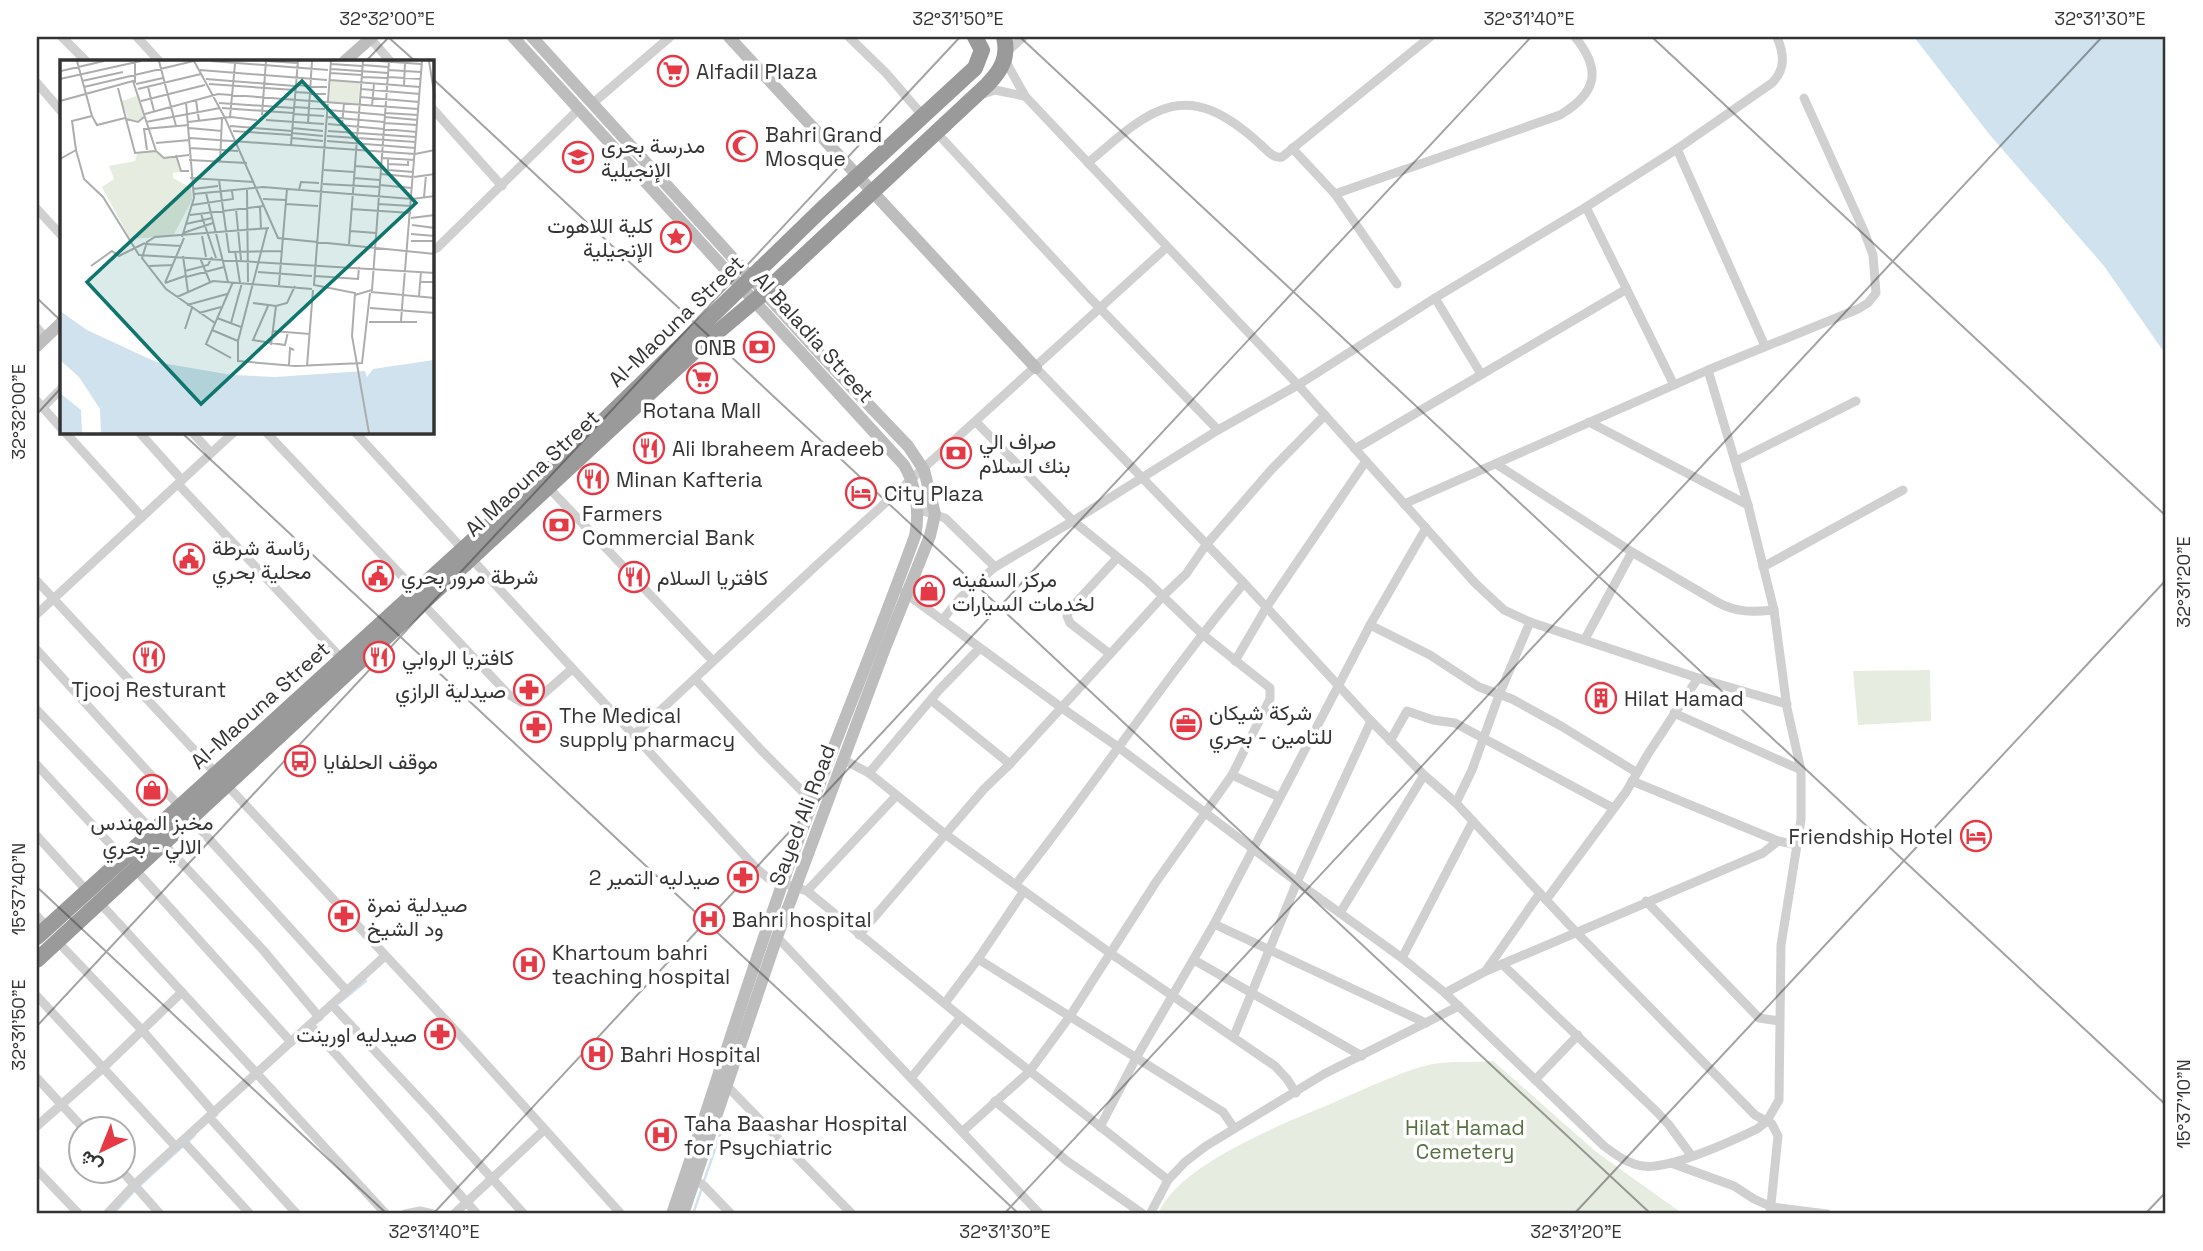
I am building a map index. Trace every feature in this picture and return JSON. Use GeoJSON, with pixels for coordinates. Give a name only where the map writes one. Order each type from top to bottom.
{"type":"FeatureCollection","features":[{"type":"Feature","properties":{"kind":"highway","name":"Al-Maouna Street"},"geometry":{"type":"LineString","coordinates":[[467,554],[747,281],[975,68],[982,50],[975,37]]}},
{"type":"Feature","properties":{"kind":"highway","name":"Al Maouna Street"},"geometry":{"type":"LineString","coordinates":[[37,960],[57,941],[93,897],[185,812],[419,597],[548,487],[695,351],[760,295],[999,73],[1005,50]]}},
{"type":"Feature","properties":{"kind":"highway","name":"Al-Maouna Street"},"geometry":{"type":"LineString","coordinates":[[221,779],[342,659],[419,597]]}},
{"type":"Feature","properties":{"kind":"highway"},"geometry":{"type":"LineString","coordinates":[[40,926],[93,897]]}},
{"type":"Feature","properties":{"kind":"main road"},"geometry":{"type":"LineString","coordinates":[[346,60],[371,37]]}},
{"type":"Feature","properties":{"kind":"main road","name":"Al Baladia Street"},"geometry":{"type":"LineString","coordinates":[[513,37],[579,109],[760,295],[904,465],[911,481]]}},
{"type":"Feature","properties":{"kind":"main road"},"geometry":{"type":"LineString","coordinates":[[532,37],[593,103],[747,281]]}},
{"type":"Feature","properties":{"kind":"main road"},"geometry":{"type":"LineString","coordinates":[[729,37],[1036,368]]}},
{"type":"Feature","properties":{"kind":"main road"},"geometry":{"type":"LineString","coordinates":[[40,337],[60,324]]}},
{"type":"Feature","properties":{"kind":"main road"},"geometry":{"type":"LineString","coordinates":[[816,359],[908,446],[924,470],[935,514]]}},
{"type":"Feature","properties":{"kind":"main road","name":"Sayed Ali Road"},"geometry":{"type":"LineString","coordinates":[[672,1214],[844,760],[901,590],[915,536],[917,509],[911,481]]}},
{"type":"Feature","properties":{"kind":"main road","name":"Sayed Ali Road"},"geometry":{"type":"LineString","coordinates":[[683,1214],[722,1082],[735,1020],[795,887],[814,803],[901,590],[930,536],[935,514]]}},
{"type":"Feature","properties":{"kind":"street"},"geometry":{"type":"LineString","coordinates":[[62,37],[85,60]]}},
{"type":"Feature","properties":{"kind":"street"},"geometry":{"type":"LineString","coordinates":[[137,37],[158,60]]}},
{"type":"Feature","properties":{"kind":"street"},"geometry":{"type":"LineString","coordinates":[[371,37],[389,60]]}},
{"type":"Feature","properties":{"kind":"street"},"geometry":{"type":"LineString","coordinates":[[593,103],[670,37]]}},
{"type":"Feature","properties":{"kind":"street"},"geometry":{"type":"LineString","coordinates":[[849,37],[891,78],[923,116]]}},
{"type":"Feature","properties":{"kind":"street"},"geometry":{"type":"LineString","coordinates":[[1023,37],[1005,50],[1025,96],[1298,385],[1475,583],[1504,610],[1530,622],[1698,678],[1787,704]]}},
{"type":"Feature","properties":{"kind":"street"},"geometry":{"type":"LineString","coordinates":[[1088,163],[1133,124],[1173,105],[1193,105],[1215,112],[1237,125],[1277,158],[1430,37]]}},
{"type":"Feature","properties":{"kind":"street"},"geometry":{"type":"LineString","coordinates":[[1335,194],[1560,115],[1575,106],[1586,93],[1592,79],[1593,65],[1575,37]]}},
{"type":"Feature","properties":{"kind":"street"},"geometry":{"type":"LineString","coordinates":[[943,619],[961,597],[995,566],[1073,521],[1218,430],[1298,385],[1586,207],[1677,149],[1772,83],[1781,75],[1784,59],[1777,37]]}},
{"type":"Feature","properties":{"kind":"street"},"geometry":{"type":"LineString","coordinates":[[37,83],[60,110]]}},
{"type":"Feature","properties":{"kind":"street"},"geometry":{"type":"LineString","coordinates":[[972,98],[995,90],[1025,96]]}},
{"type":"Feature","properties":{"kind":"street"},"geometry":{"type":"LineString","coordinates":[[1404,504],[1708,370],[1868,303],[1876,292],[1873,255],[1804,98]]}},
{"type":"Feature","properties":{"kind":"street"},"geometry":{"type":"LineString","coordinates":[[434,249],[579,109]]}},
{"type":"Feature","properties":{"kind":"street"},"geometry":{"type":"LineString","coordinates":[[434,110],[502,186]]}},
{"type":"Feature","properties":{"kind":"street"},"geometry":{"type":"LineString","coordinates":[[936,132],[1089,298],[1100,306],[1218,430]]}},
{"type":"Feature","properties":{"kind":"street"},"geometry":{"type":"LineString","coordinates":[[1292,148],[1335,194],[1397,284]]}},
{"type":"Feature","properties":{"kind":"street"},"geometry":{"type":"LineString","coordinates":[[1677,149],[1765,346]]}},
{"type":"Feature","properties":{"kind":"street"},"geometry":{"type":"LineString","coordinates":[[1586,207],[1674,385]]}},
{"type":"Feature","properties":{"kind":"street"},"geometry":{"type":"LineString","coordinates":[[37,209],[60,235]]}},
{"type":"Feature","properties":{"kind":"street"},"geometry":{"type":"LineString","coordinates":[[634,735],[1167,247]]}},
{"type":"Feature","properties":{"kind":"street"},"geometry":{"type":"LineString","coordinates":[[1355,449],[1625,290]]}},
{"type":"Feature","properties":{"kind":"street"},"geometry":{"type":"LineString","coordinates":[[1435,298],[1481,374]]}},
{"type":"Feature","properties":{"kind":"street"},"geometry":{"type":"LineString","coordinates":[[1036,368],[1244,583],[1371,722],[1456,803],[1576,932],[1755,1115],[1772,1124],[1778,1136],[1771,1211]]}},
{"type":"Feature","properties":{"kind":"street"},"geometry":{"type":"LineString","coordinates":[[901,590],[1402,958],[1459,1006],[1604,1146],[1619,1157],[1645,1167],[1671,1163],[1757,1129],[1767,1121],[1779,1100],[1781,945],[1802,803],[1801,770],[1787,704],[1774,611],[1736,461],[1708,370]]}},
{"type":"Feature","properties":{"kind":"street"},"geometry":{"type":"LineString","coordinates":[[60,390],[40,404],[60,427]]}},
{"type":"Feature","properties":{"kind":"street"},"geometry":{"type":"LineString","coordinates":[[1736,461],[1856,401]]}},
{"type":"Feature","properties":{"kind":"street"},"geometry":{"type":"LineString","coordinates":[[859,935],[984,789],[1186,574],[1206,545],[1271,470],[1325,415]]}},
{"type":"Feature","properties":{"kind":"street"},"geometry":{"type":"LineString","coordinates":[[963,1131],[1029,1072],[1069,1016],[1156,882],[1232,775],[1270,699],[1270,688],[1202,634],[1163,596],[1073,521],[976,422]]}},
{"type":"Feature","properties":{"kind":"street"},"geometry":{"type":"LineString","coordinates":[[1589,422],[1748,505]]}},
{"type":"Feature","properties":{"kind":"street"},"geometry":{"type":"LineString","coordinates":[[67,434],[142,517]]}},
{"type":"Feature","properties":{"kind":"street"},"geometry":{"type":"LineString","coordinates":[[141,434],[180,482],[342,659]]}},
{"type":"Feature","properties":{"kind":"street"},"geometry":{"type":"LineString","coordinates":[[194,434],[211,453]]}},
{"type":"Feature","properties":{"kind":"street"},"geometry":{"type":"LineString","coordinates":[[37,614],[232,434]]}},
{"type":"Feature","properties":{"kind":"street"},"geometry":{"type":"LineString","coordinates":[[268,434],[508,694],[521,702],[534,702],[572,669]]}},
{"type":"Feature","properties":{"kind":"street"},"geometry":{"type":"LineString","coordinates":[[357,434],[756,868],[768,878],[795,887],[859,935],[1168,1180]]}},
{"type":"Feature","properties":{"kind":"street"},"geometry":{"type":"LineString","coordinates":[[1235,661],[1266,608],[1366,461]]}},
{"type":"Feature","properties":{"kind":"street"},"geometry":{"type":"LineString","coordinates":[[1496,464],[1632,552],[1731,610],[1774,611]]}},
{"type":"Feature","properties":{"kind":"street"},"geometry":{"type":"LineString","coordinates":[[548,487],[713,661]]}},
{"type":"Feature","properties":{"kind":"street"},"geometry":{"type":"LineString","coordinates":[[1763,566],[1903,490]]}},
{"type":"Feature","properties":{"kind":"street"},"geometry":{"type":"LineString","coordinates":[[917,509],[945,518],[995,566]]}},
{"type":"Feature","properties":{"kind":"street"},"geometry":{"type":"LineString","coordinates":[[1100,1126],[1136,1058],[1194,960],[1370,625],[1426,528]]}},
{"type":"Feature","properties":{"kind":"street"},"geometry":{"type":"LineString","coordinates":[[1585,639],[1632,552]]}},
{"type":"Feature","properties":{"kind":"street"},"geometry":{"type":"LineString","coordinates":[[1110,654],[1070,623],[1067,616],[1070,609],[1117,558]]}},
{"type":"Feature","properties":{"kind":"street"},"geometry":{"type":"LineString","coordinates":[[37,581],[621,1214]]}},
{"type":"Feature","properties":{"kind":"street"},"geometry":{"type":"LineString","coordinates":[[1016,884],[1052,840],[1202,634],[1244,583]]}},
{"type":"Feature","properties":{"kind":"street"},"geometry":{"type":"LineString","coordinates":[[1456,803],[1485,739],[1499,695],[1530,622]]}},
{"type":"Feature","properties":{"kind":"street"},"geometry":{"type":"LineString","coordinates":[[1370,625],[1430,655],[1479,687],[1512,699],[1561,726],[1634,777],[1778,841],[1797,845]]}},
{"type":"Feature","properties":{"kind":"street"},"geometry":{"type":"LineString","coordinates":[[869,773],[931,700],[980,648]]}},
{"type":"Feature","properties":{"kind":"street"},"geometry":{"type":"LineString","coordinates":[[37,650],[346,991]]}},
{"type":"Feature","properties":{"kind":"street"},"geometry":{"type":"LineString","coordinates":[[1486,971],[1613,808],[1698,678]]}},
{"type":"Feature","properties":{"kind":"street"},"geometry":{"type":"LineString","coordinates":[[695,679],[814,803]]}},
{"type":"Feature","properties":{"kind":"street"},"geometry":{"type":"LineString","coordinates":[[931,700],[1010,764]]}},
{"type":"Feature","properties":{"kind":"street"},"geometry":{"type":"LineString","coordinates":[[37,710],[263,950],[319,1017]]}},
{"type":"Feature","properties":{"kind":"street"},"geometry":{"type":"LineString","coordinates":[[1390,741],[1407,711],[1433,720],[1455,723],[1613,808]]}},
{"type":"Feature","properties":{"kind":"street"},"geometry":{"type":"LineString","coordinates":[[1674,713],[1801,770]]}},
{"type":"Feature","properties":{"kind":"street"},"geometry":{"type":"LineString","coordinates":[[1234,1036],[1297,882],[1371,722]]}},
{"type":"Feature","properties":{"kind":"street"},"geometry":{"type":"LineString","coordinates":[[844,760],[869,773],[945,834],[1110,953],[1275,1066],[1296,1093]]}},
{"type":"Feature","properties":{"kind":"street"},"geometry":{"type":"LineString","coordinates":[[37,765],[291,1042]]}},
{"type":"Feature","properties":{"kind":"street"},"geometry":{"type":"LineString","coordinates":[[1232,775],[1279,797]]}},
{"type":"Feature","properties":{"kind":"street"},"geometry":{"type":"LineString","coordinates":[[1339,913],[1424,775]]}},
{"type":"Feature","properties":{"kind":"street"},"geometry":{"type":"LineString","coordinates":[[795,887],[895,796]]}},
{"type":"Feature","properties":{"kind":"street"},"geometry":{"type":"LineString","coordinates":[[1402,958],[1473,821]]}},
{"type":"Feature","properties":{"kind":"street"},"geometry":{"type":"LineString","coordinates":[[37,836],[386,1214]]}},
{"type":"Feature","properties":{"kind":"street"},"geometry":{"type":"LineString","coordinates":[[1445,993],[1486,971],[1763,853],[1778,841]]}},
{"type":"Feature","properties":{"kind":"street"},"geometry":{"type":"LineString","coordinates":[[945,1003],[1024,891]]}},
{"type":"Feature","properties":{"kind":"street"},"geometry":{"type":"LineString","coordinates":[[1646,901],[1759,1018],[1779,1021]]}},
{"type":"Feature","properties":{"kind":"street"},"geometry":{"type":"LineString","coordinates":[[1213,925],[1426,1023]]}},
{"type":"Feature","properties":{"kind":"street"},"geometry":{"type":"LineString","coordinates":[[777,937],[1040,1214]]}},
{"type":"Feature","properties":{"kind":"street"},"geometry":{"type":"LineString","coordinates":[[57,941],[142,1030],[297,1214]]}},
{"type":"Feature","properties":{"kind":"street"},"geometry":{"type":"LineString","coordinates":[[107,1214],[134,1185],[385,956]]}},
{"type":"Feature","properties":{"kind":"street"},"geometry":{"type":"LineString","coordinates":[[978,959],[1223,1112],[1234,1128]]}},
{"type":"Feature","properties":{"kind":"street"},"geometry":{"type":"LineString","coordinates":[[1194,960],[1362,1056]]}},
{"type":"Feature","properties":{"kind":"street"},"geometry":{"type":"LineString","coordinates":[[1502,964],[1669,1125],[1691,1156]]}},
{"type":"Feature","properties":{"kind":"street"},"geometry":{"type":"LineString","coordinates":[[37,1125],[104,1067],[182,992]]}},
{"type":"Feature","properties":{"kind":"street"},"geometry":{"type":"LineString","coordinates":[[37,996],[250,1214]]}},
{"type":"Feature","properties":{"kind":"street"},"geometry":{"type":"LineString","coordinates":[[332,1005],[524,1214]]}},
{"type":"Feature","properties":{"kind":"street"},"geometry":{"type":"LineString","coordinates":[[1150,1214],[1168,1180],[1185,1162],[1234,1128],[1324,1074],[1459,1006]]}},
{"type":"Feature","properties":{"kind":"street"},"geometry":{"type":"LineString","coordinates":[[911,1078],[961,1017]]}},
{"type":"Feature","properties":{"kind":"street"},"geometry":{"type":"LineString","coordinates":[[310,1025],[477,1214]]}},
{"type":"Feature","properties":{"kind":"street"},"geometry":{"type":"LineString","coordinates":[[1535,1080],[1578,1035]]}},
{"type":"Feature","properties":{"kind":"street"},"geometry":{"type":"LineString","coordinates":[[37,1078],[70,1114]]}},
{"type":"Feature","properties":{"kind":"street"},"geometry":{"type":"LineString","coordinates":[[722,1082],[852,1214]]}},
{"type":"Feature","properties":{"kind":"street"},"geometry":{"type":"LineString","coordinates":[[995,1101],[1067,1161],[1143,1214]]}},
{"type":"Feature","properties":{"kind":"street"},"geometry":{"type":"LineString","coordinates":[[454,1214],[544,1130]]}},
{"type":"Feature","properties":{"kind":"street"},"geometry":{"type":"LineString","coordinates":[[1671,1163],[1734,1186],[1771,1211],[1827,1214]]}},
{"type":"Feature","properties":{"kind":"street"},"geometry":{"type":"LineString","coordinates":[[37,1170],[79,1214]]}},
{"type":"Feature","properties":{"kind":"street"},"geometry":{"type":"LineString","coordinates":[[695,1180],[731,1214]]}},
{"type":"Feature","properties":{"kind":"street"},"geometry":{"type":"LineString","coordinates":[[134,1185],[160,1214]]}},
{"type":"Feature","properties":{"kind":"street"},"geometry":{"type":"LineString","coordinates":[[405,1214],[420,1211],[433,1214]]}},
{"type":"Feature","properties":{"kind":"green space"},"geometry":{"type":"Polygon","coordinates":[[[1930,670],[1931,721],[1858,725],[1853,671],[1930,670]]]}},
{"type":"Feature","properties":{"kind":"green space","name":"Hilat Hamad Cemetery"},"geometry":{"type":"Polygon","coordinates":[[[1493,1061],[1595,1151],[1683,1214],[1158,1214],[1169,1196],[1187,1178],[1263,1133],[1424,1066],[1449,1062],[1493,1061]]]}},
{"type":"Feature","properties":{"kind":"water"},"geometry":{"type":"Polygon","coordinates":[[[1914,37],[2166,37],[2166,355],[2104,266],[1989,134],[1914,37]]]}},
{"type":"Feature","properties":{"kind":"waterway"},"geometry":{"type":"LineString","coordinates":[[339,1003],[366,981]]}},
{"type":"Feature","properties":{"kind":"waterway"},"geometry":{"type":"LineString","coordinates":[[704,1181],[725,1120]]}},
{"type":"Feature","properties":{"kind":"waterway"},"geometry":{"type":"LineString","coordinates":[[113,1214],[195,1135]]}},
{"type":"Feature","properties":{"kind":"waterway"},"geometry":{"type":"LineString","coordinates":[[693,1214],[702,1188]]}},
{"type":"Feature","properties":{"kind":"place","name":"Alfadil Plaza"},"geometry":{"type":"Point","coordinates":[673,71]}},
{"type":"Feature","properties":{"kind":"place","name":"Bahri Grand Mosque"},"geometry":{"type":"Point","coordinates":[742,146]}},
{"type":"Feature","properties":{"kind":"place","name":"مدرسة بحري الإنجيلية"},"geometry":{"type":"Point","coordinates":[578,157]}},
{"type":"Feature","properties":{"kind":"place","name":"كلية اللاهوت الإنجيلية"},"geometry":{"type":"Point","coordinates":[676,237]}},
{"type":"Feature","properties":{"kind":"place","name":"ONB"},"geometry":{"type":"Point","coordinates":[759,347]}},
{"type":"Feature","properties":{"kind":"place","name":"Rotana Mall"},"geometry":{"type":"Point","coordinates":[702,378]}},
{"type":"Feature","properties":{"kind":"place","name":"Ali Ibraheem Aradeeb"},"geometry":{"type":"Point","coordinates":[649,448]}},
{"type":"Feature","properties":{"kind":"place","name":"صراف الي بنك السلام"},"geometry":{"type":"Point","coordinates":[956,453]}},
{"type":"Feature","properties":{"kind":"place","name":"Minan Kafteria"},"geometry":{"type":"Point","coordinates":[593,479]}},
{"type":"Feature","properties":{"kind":"place","name":"City Plaza"},"geometry":{"type":"Point","coordinates":[861,493]}},
{"type":"Feature","properties":{"kind":"place","name":"Farmers Commercial Bank"},"geometry":{"type":"Point","coordinates":[559,525]}},
{"type":"Feature","properties":{"kind":"place","name":"رئاسة شرطة محلية بحري"},"geometry":{"type":"Point","coordinates":[189,559]}},
{"type":"Feature","properties":{"kind":"place","name":"شرطة مرور بحري"},"geometry":{"type":"Point","coordinates":[378,576]}},
{"type":"Feature","properties":{"kind":"place","name":"كافتريا السلام"},"geometry":{"type":"Point","coordinates":[634,577]}},
{"type":"Feature","properties":{"kind":"place","name":"مركز السفينه لخدمات السيارات"},"geometry":{"type":"Point","coordinates":[929,591]}},
{"type":"Feature","properties":{"kind":"place","name":"Tjooj Resturant"},"geometry":{"type":"Point","coordinates":[149,657]}},
{"type":"Feature","properties":{"kind":"place","name":"كافتريا الروابي"},"geometry":{"type":"Point","coordinates":[379,657]}},
{"type":"Feature","properties":{"kind":"place","name":"صيدلية الرازي"},"geometry":{"type":"Point","coordinates":[529,690]}},
{"type":"Feature","properties":{"kind":"place","name":"Hilat Hamad"},"geometry":{"type":"Point","coordinates":[1601,698]}},
{"type":"Feature","properties":{"kind":"place","name":"شركة شيكان للتامين - بحري"},"geometry":{"type":"Point","coordinates":[1186,724]}},
{"type":"Feature","properties":{"kind":"place","name":"The Medical supply pharmacy"},"geometry":{"type":"Point","coordinates":[536,727]}},
{"type":"Feature","properties":{"kind":"place","name":"موقف الحلفايا"},"geometry":{"type":"Point","coordinates":[300,761]}},
{"type":"Feature","properties":{"kind":"place","name":"مخبز المهندس الالي - بحري"},"geometry":{"type":"Point","coordinates":[152,790]}},
{"type":"Feature","properties":{"kind":"place","name":"Friendship Hotel"},"geometry":{"type":"Point","coordinates":[1976,836]}},
{"type":"Feature","properties":{"kind":"place","name":"صيدليه التمير 2"},"geometry":{"type":"Point","coordinates":[743,877]}},
{"type":"Feature","properties":{"kind":"place","name":"صيدلية نمرة ود الشيخ"},"geometry":{"type":"Point","coordinates":[344,916]}},
{"type":"Feature","properties":{"kind":"place","name":"Bahri hospital"},"geometry":{"type":"Point","coordinates":[709,919]}},
{"type":"Feature","properties":{"kind":"place","name":"Khartoum bahri teaching hospital"},"geometry":{"type":"Point","coordinates":[529,964]}},
{"type":"Feature","properties":{"kind":"place","name":"صيدليه اورينت"},"geometry":{"type":"Point","coordinates":[440,1034]}},
{"type":"Feature","properties":{"kind":"place","name":"Bahri Hospital"},"geometry":{"type":"Point","coordinates":[597,1054]}},
{"type":"Feature","properties":{"kind":"place","name":"Taha Baashar Hospital for Psychiatric"},"geometry":{"type":"Point","coordinates":[661,1135]}}]}
